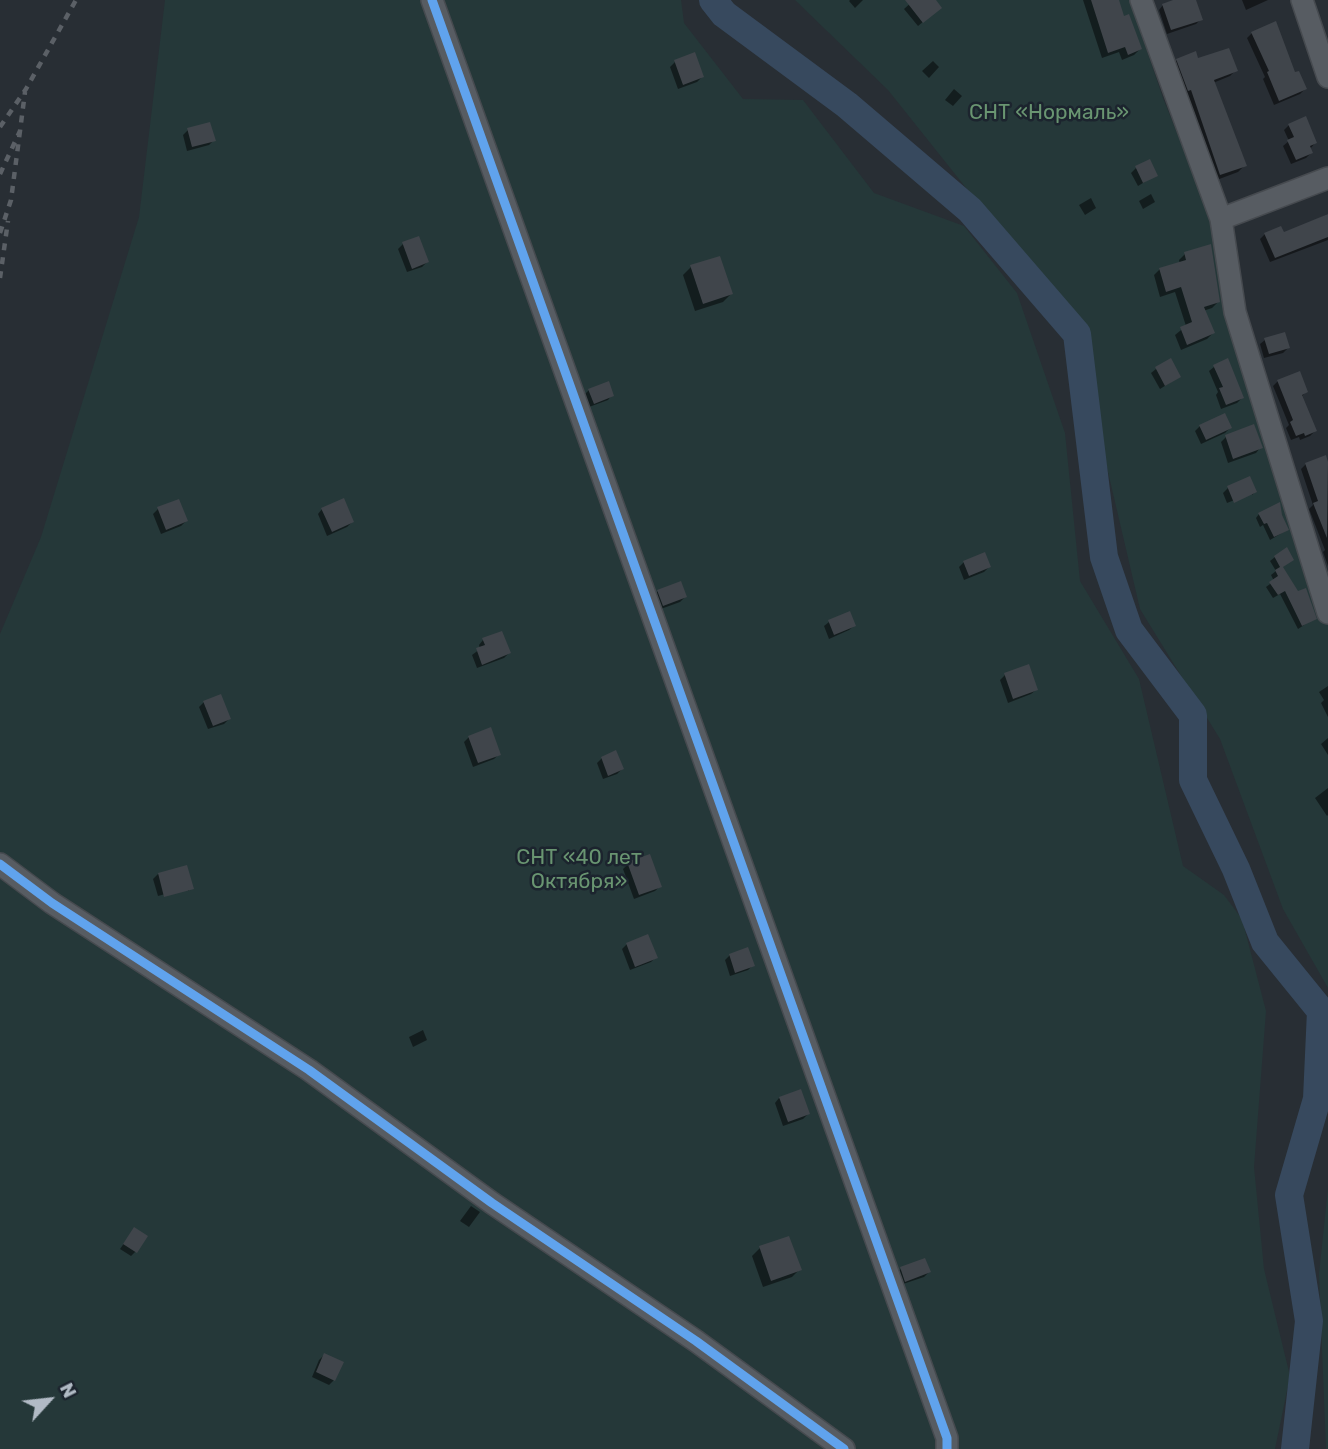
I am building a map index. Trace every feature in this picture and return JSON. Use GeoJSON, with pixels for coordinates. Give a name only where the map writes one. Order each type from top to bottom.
{"type":"FeatureCollection","features":[{"type":"Feature","properties":{"kind":"street"},"geometry":{"type":"LineString","coordinates":[[432,0],[947,1438],[947,1449]]}},
{"type":"Feature","properties":{"kind":"street"},"geometry":{"type":"LineString","coordinates":[[1140,0],[1221,219],[1235,312],[1328,613]]}},
{"type":"Feature","properties":{"kind":"street"},"geometry":{"type":"LineString","coordinates":[[1301,0],[1328,77]]}},
{"type":"Feature","properties":{"kind":"street"},"geometry":{"type":"LineString","coordinates":[[1221,219],[1328,178]]}},
{"type":"Feature","properties":{"kind":"street"},"geometry":{"type":"LineString","coordinates":[[0,864],[52,903],[309,1070],[492,1203],[696,1341],[845,1449]]}},
{"type":"Feature","properties":{"kind":"green space","name":"СНТ «40 лет Октября»"},"geometry":{"type":"Polygon","coordinates":[[[165,0],[681,0],[684,23],[743,99],[803,100],[874,193],[964,226],[1017,293],[1065,433],[1080,581],[1139,679],[1183,866],[1224,895],[1242,919],[1266,1011],[1254,1167],[1264,1269],[1290,1376],[1275,1449],[0,1449],[0,634],[41,537],[139,217],[165,0]]]}},
{"type":"Feature","properties":{"kind":"green space","name":"СНТ «Нормаль»"},"geometry":{"type":"Polygon","coordinates":[[[795,0],[1130,0],[1163,98],[1218,235],[1328,611],[1328,988],[1283,909],[1220,739],[1140,609],[1073,322],[888,90],[795,0]]]}},
{"type":"Feature","properties":{"kind":"green space"},"geometry":{"type":"Polygon","coordinates":[[[1328,1188],[1328,1449],[1326,1449],[1319,1274],[1328,1188]]]}},
{"type":"Feature","properties":{"kind":"building"},"geometry":{"type":"Polygon","coordinates":[[[905,0],[936,0],[942,8],[923,23],[905,0]]]}},
{"type":"Feature","properties":{"kind":"building"},"geometry":{"type":"Polygon","coordinates":[[[1091,0],[1119,0],[1124,16],[1129,14],[1142,49],[1128,55],[1125,47],[1108,53],[1091,0]]]}},
{"type":"Feature","properties":{"kind":"building"},"geometry":{"type":"Polygon","coordinates":[[[1173,0],[1196,0],[1203,20],[1171,30],[1162,4],[1173,0]]]}},
{"type":"Feature","properties":{"kind":"building"},"geometry":{"type":"Polygon","coordinates":[[[1276,21],[1295,72],[1299,71],[1307,89],[1279,101],[1251,32],[1276,21]]]}},
{"type":"Feature","properties":{"kind":"building"},"geometry":{"type":"Polygon","coordinates":[[[1229,48],[1238,71],[1214,80],[1247,166],[1220,175],[1191,90],[1188,91],[1176,59],[1196,51],[1198,58],[1229,48]]]}},
{"type":"Feature","properties":{"kind":"building"},"geometry":{"type":"Polygon","coordinates":[[[695,52],[704,77],[683,85],[674,60],[695,52]]]}},
{"type":"Feature","properties":{"kind":"building"},"geometry":{"type":"Polygon","coordinates":[[[1306,116],[1317,143],[1310,146],[1313,153],[1296,160],[1287,140],[1294,137],[1288,124],[1306,116]]]}},
{"type":"Feature","properties":{"kind":"building"},"geometry":{"type":"Polygon","coordinates":[[[210,122],[216,141],[192,147],[187,128],[210,122]]]}},
{"type":"Feature","properties":{"kind":"building"},"geometry":{"type":"Polygon","coordinates":[[[1150,159],[1158,176],[1143,183],[1135,166],[1150,159]]]}},
{"type":"Feature","properties":{"kind":"building"},"geometry":{"type":"Polygon","coordinates":[[[1328,214],[1328,237],[1275,258],[1264,233],[1281,226],[1284,232],[1328,214]]]}},
{"type":"Feature","properties":{"kind":"building"},"geometry":{"type":"Polygon","coordinates":[[[419,236],[429,262],[412,269],[402,242],[419,236]]]}},
{"type":"Feature","properties":{"kind":"building"},"geometry":{"type":"Polygon","coordinates":[[[1211,244],[1220,302],[1204,307],[1215,333],[1187,345],[1180,327],[1192,322],[1181,287],[1166,292],[1159,268],[1186,260],[1184,252],[1211,244]]]}},
{"type":"Feature","properties":{"kind":"building"},"geometry":{"type":"Polygon","coordinates":[[[720,256],[733,294],[703,304],[690,265],[720,256]]]}},
{"type":"Feature","properties":{"kind":"building"},"geometry":{"type":"Polygon","coordinates":[[[1285,332],[1290,348],[1269,354],[1264,338],[1285,332]]]}},
{"type":"Feature","properties":{"kind":"building"},"geometry":{"type":"Polygon","coordinates":[[[1171,358],[1181,377],[1165,386],[1155,367],[1171,358]]]}},
{"type":"Feature","properties":{"kind":"building"},"geometry":{"type":"Polygon","coordinates":[[[1228,358],[1244,398],[1226,405],[1219,388],[1223,387],[1213,365],[1228,358]]]}},
{"type":"Feature","properties":{"kind":"building"},"geometry":{"type":"Polygon","coordinates":[[[1300,371],[1308,392],[1302,395],[1317,431],[1305,436],[1304,433],[1296,436],[1290,422],[1293,420],[1277,380],[1300,371]]]}},
{"type":"Feature","properties":{"kind":"building"},"geometry":{"type":"Polygon","coordinates":[[[609,381],[614,396],[594,404],[588,389],[609,381]]]}},
{"type":"Feature","properties":{"kind":"building"},"geometry":{"type":"Polygon","coordinates":[[[1225,413],[1232,428],[1206,440],[1199,425],[1225,413]]]}},
{"type":"Feature","properties":{"kind":"building"},"geometry":{"type":"Polygon","coordinates":[[[1254,424],[1263,448],[1233,459],[1225,435],[1254,424]]]}},
{"type":"Feature","properties":{"kind":"building"},"geometry":{"type":"Polygon","coordinates":[[[1326,455],[1327,538],[1313,503],[1318,501],[1305,463],[1326,455]]]}},
{"type":"Feature","properties":{"kind":"building"},"geometry":{"type":"Polygon","coordinates":[[[1250,476],[1257,492],[1234,503],[1227,486],[1250,476]]]}},
{"type":"Feature","properties":{"kind":"building"},"geometry":{"type":"Polygon","coordinates":[[[344,498],[354,522],[332,532],[321,508],[344,498]]]}},
{"type":"Feature","properties":{"kind":"building"},"geometry":{"type":"Polygon","coordinates":[[[179,499],[188,521],[166,530],[157,507],[179,499]]]}},
{"type":"Feature","properties":{"kind":"building"},"geometry":{"type":"Polygon","coordinates":[[[1280,502],[1289,530],[1274,537],[1258,513],[1280,502]]]}},
{"type":"Feature","properties":{"kind":"building"},"geometry":{"type":"Polygon","coordinates":[[[1287,547],[1294,560],[1283,567],[1298,591],[1306,588],[1317,619],[1302,626],[1285,591],[1278,595],[1269,582],[1278,576],[1275,570],[1280,567],[1274,556],[1287,547]]]}},
{"type":"Feature","properties":{"kind":"building"},"geometry":{"type":"Polygon","coordinates":[[[985,552],[991,567],[969,576],[963,561],[985,552]]]}},
{"type":"Feature","properties":{"kind":"building"},"geometry":{"type":"Polygon","coordinates":[[[681,581],[687,597],[663,606],[657,590],[681,581]]]}},
{"type":"Feature","properties":{"kind":"building"},"geometry":{"type":"Polygon","coordinates":[[[850,611],[856,626],[834,635],[828,620],[850,611]]]}},
{"type":"Feature","properties":{"kind":"building"},"geometry":{"type":"Polygon","coordinates":[[[502,631],[511,653],[482,665],[476,648],[485,645],[482,638],[502,631]]]}},
{"type":"Feature","properties":{"kind":"building"},"geometry":{"type":"Polygon","coordinates":[[[1029,664],[1038,690],[1013,699],[1004,673],[1029,664]]]}},
{"type":"Feature","properties":{"kind":"building"},"geometry":{"type":"Polygon","coordinates":[[[221,694],[231,719],[213,726],[203,701],[221,694]]]}},
{"type":"Feature","properties":{"kind":"building"},"geometry":{"type":"Polygon","coordinates":[[[491,727],[501,755],[478,763],[468,736],[491,727]]]}},
{"type":"Feature","properties":{"kind":"building"},"geometry":{"type":"Polygon","coordinates":[[[616,750],[624,769],[608,776],[601,757],[616,750]]]}},
{"type":"Feature","properties":{"kind":"building"},"geometry":{"type":"Polygon","coordinates":[[[650,854],[662,887],[639,895],[627,862],[650,854]]]}},
{"type":"Feature","properties":{"kind":"building"},"geometry":{"type":"Polygon","coordinates":[[[187,865],[194,889],[164,897],[158,873],[187,865]]]}},
{"type":"Feature","properties":{"kind":"building"},"geometry":{"type":"Polygon","coordinates":[[[648,934],[658,958],[635,967],[626,943],[648,934]]]}},
{"type":"Feature","properties":{"kind":"building"},"geometry":{"type":"Polygon","coordinates":[[[748,947],[755,966],[735,973],[729,954],[748,947]]]}},
{"type":"Feature","properties":{"kind":"building"},"geometry":{"type":"Polygon","coordinates":[[[801,1089],[810,1114],[788,1122],[779,1097],[801,1089]]]}},
{"type":"Feature","properties":{"kind":"building"},"geometry":{"type":"Polygon","coordinates":[[[134,1227],[148,1236],[137,1253],[123,1244],[134,1227]]]}},
{"type":"Feature","properties":{"kind":"building"},"geometry":{"type":"Polygon","coordinates":[[[789,1236],[802,1270],[771,1281],[759,1246],[789,1236]]]}},
{"type":"Feature","properties":{"kind":"building"},"geometry":{"type":"Polygon","coordinates":[[[925,1258],[931,1272],[905,1282],[900,1267],[925,1258]]]}},
{"type":"Feature","properties":{"kind":"building"},"geometry":{"type":"Polygon","coordinates":[[[324,1353],[344,1362],[335,1381],[316,1372],[324,1353]]]}},
{"type":"Feature","properties":{"kind":"waterway"},"geometry":{"type":"LineString","coordinates":[[713,0],[724,14],[847,105],[970,210],[1077,334],[1104,557],[1129,630],[1193,715],[1193,780],[1236,869],[1265,942],[1321,1011],[1317,1099],[1289,1195],[1309,1321],[1295,1449]]}},
{"type":"Feature","properties":{"kind":"railway"},"geometry":{"type":"LineString","coordinates":[[0,127],[26,89],[76,0]]}},
{"type":"Feature","properties":{"kind":"railway"},"geometry":{"type":"LineString","coordinates":[[0,174],[20,131],[25,92]]}},
{"type":"Feature","properties":{"kind":"railway"},"geometry":{"type":"LineString","coordinates":[[0,233],[11,200],[20,131]]}},
{"type":"Feature","properties":{"kind":"railway"},"geometry":{"type":"LineString","coordinates":[[0,278],[8,221]]}},
{"type":"Feature","properties":{"kind":"cycle path"},"geometry":{"type":"LineString","coordinates":[[432,0],[947,1438],[947,1449]]}},
{"type":"Feature","properties":{"kind":"cycle path"},"geometry":{"type":"LineString","coordinates":[[0,864],[52,903],[309,1070],[492,1203],[696,1341],[844,1449]]}}]}
